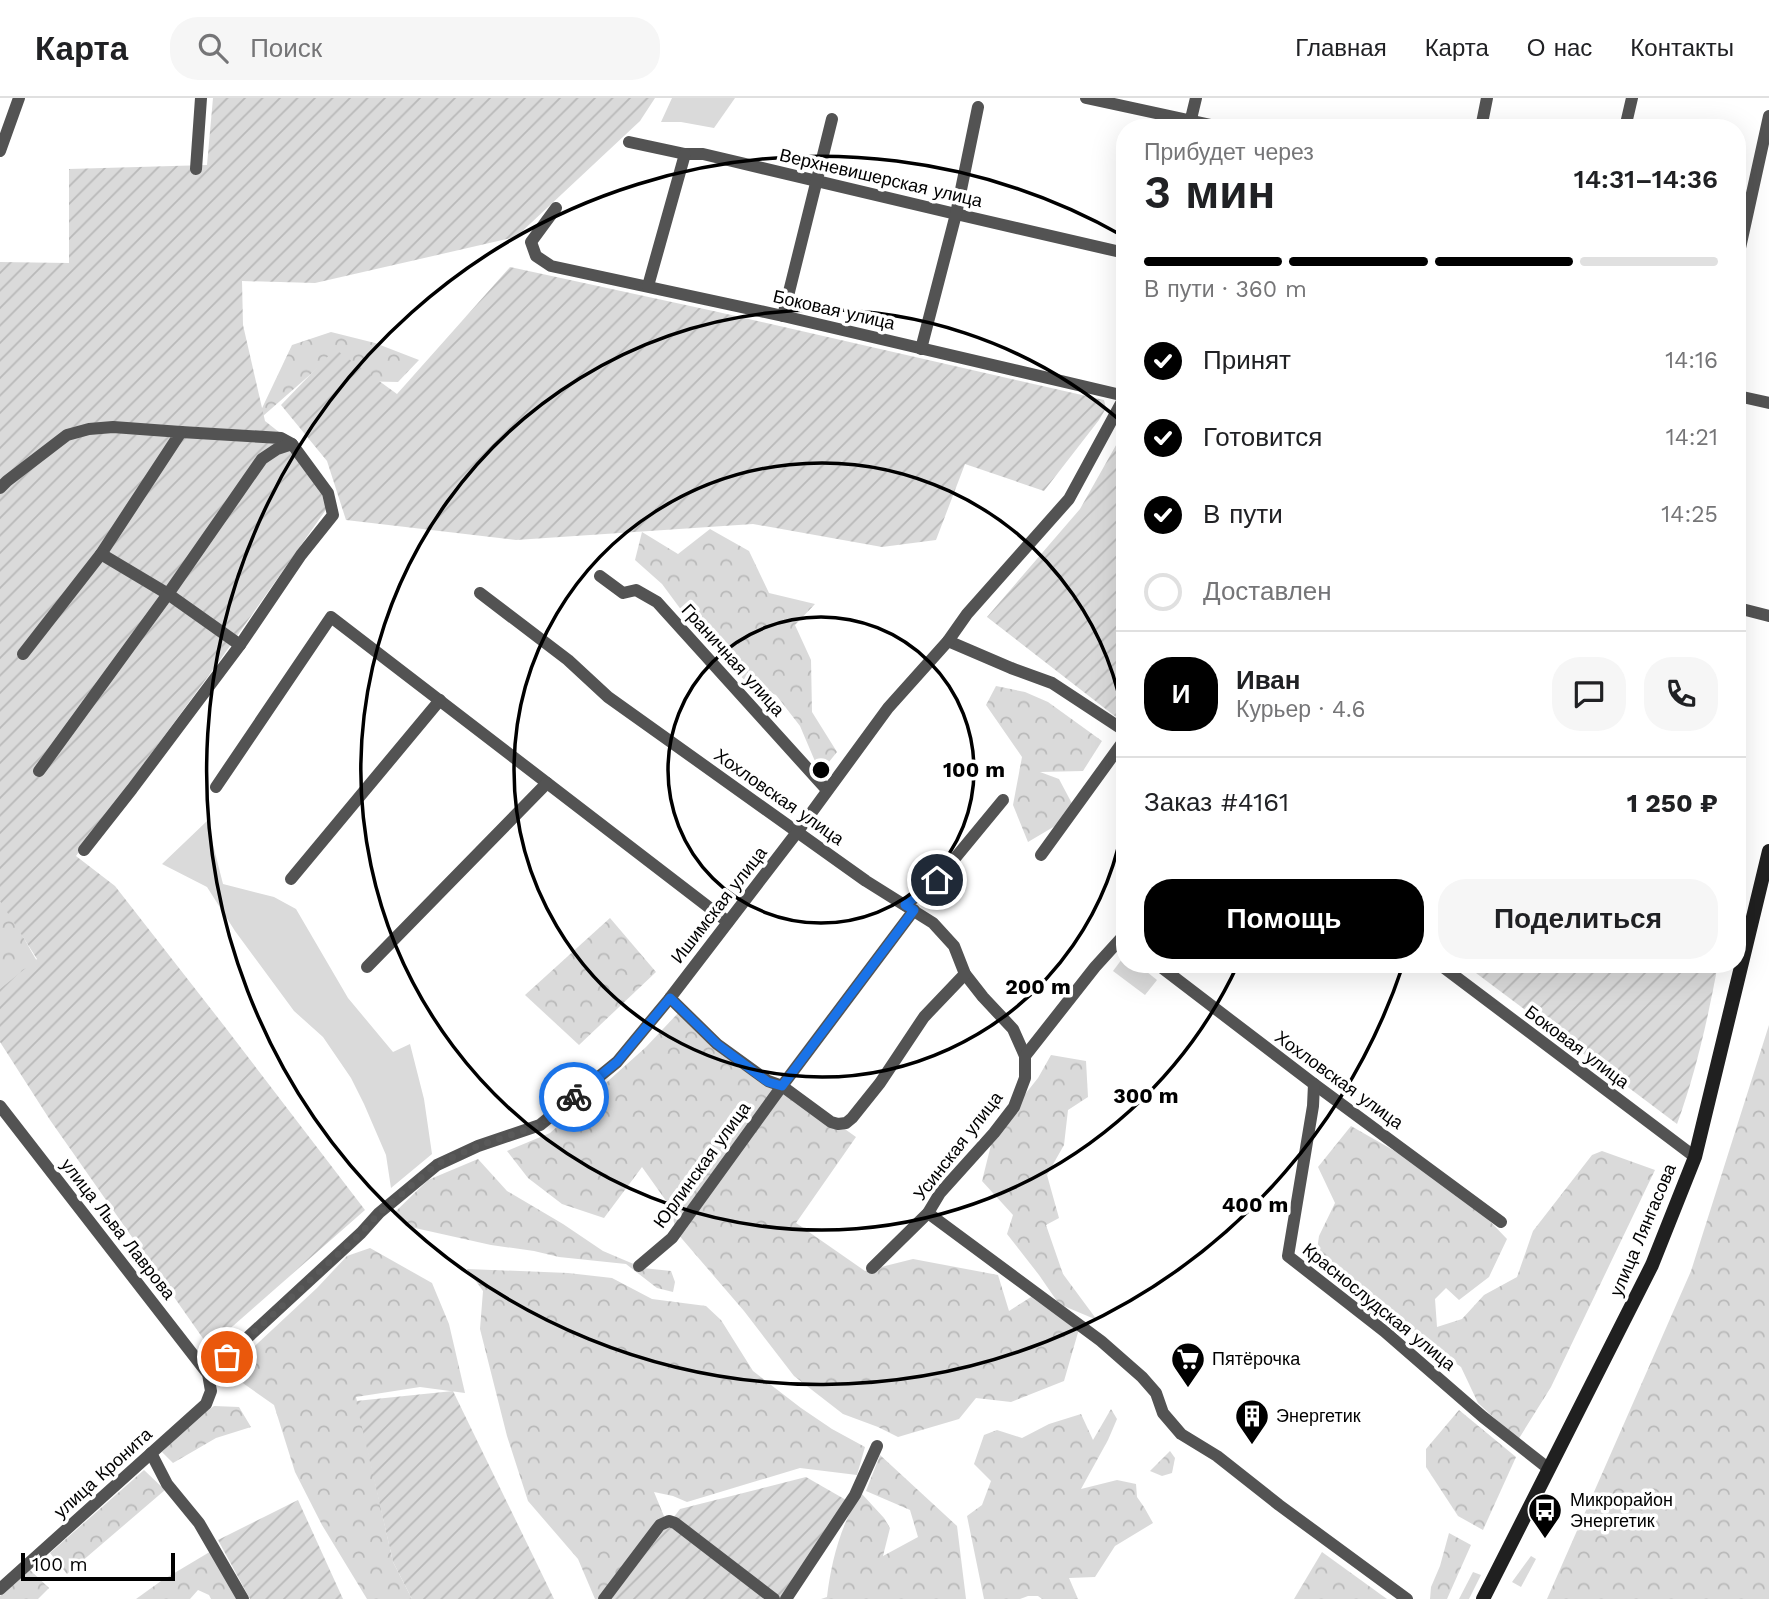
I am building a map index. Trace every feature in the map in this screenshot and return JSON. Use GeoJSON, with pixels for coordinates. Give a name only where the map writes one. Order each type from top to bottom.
{"type":"FeatureCollection","features":[{"type":"Feature","properties":{"kind":"main road","name":"улица Лянгасова"},"geometry":{"type":"LineString","coordinates":[[1746,950],[1768,860]]}},
{"type":"Feature","properties":{"kind":"main road","name":"улица Лянгасова"},"geometry":{"type":"LineString","coordinates":[[1483,1599],[1652,1265],[1695,1157],[1740,973]]}},
{"type":"Feature","properties":{"kind":"street"},"geometry":{"type":"LineString","coordinates":[[0,151],[19,98]]}},
{"type":"Feature","properties":{"kind":"street"},"geometry":{"type":"LineString","coordinates":[[196,169],[201,98]]}},
{"type":"Feature","properties":{"kind":"street"},"geometry":{"type":"LineString","coordinates":[[1086,98],[1170,119]]}},
{"type":"Feature","properties":{"kind":"street"},"geometry":{"type":"LineString","coordinates":[[1191,119],[1196,98]]}},
{"type":"Feature","properties":{"kind":"street"},"geometry":{"type":"LineString","coordinates":[[1483,119],[1487,98]]}},
{"type":"Feature","properties":{"kind":"street"},"geometry":{"type":"LineString","coordinates":[[1627,119],[1632,98]]}},
{"type":"Feature","properties":{"kind":"street"},"geometry":{"type":"LineString","coordinates":[[921,349],[956,214],[978,107]]}},
{"type":"Feature","properties":{"kind":"street"},"geometry":{"type":"LineString","coordinates":[[1746,221],[1769,116]]}},
{"type":"Feature","properties":{"kind":"street"},"geometry":{"type":"LineString","coordinates":[[783,316],[832,119]]}},
{"type":"Feature","properties":{"kind":"street","name":"Верхневишерская улица"},"geometry":{"type":"LineString","coordinates":[[629,142],[685,154],[702,154],[1116,251]]}},
{"type":"Feature","properties":{"kind":"street"},"geometry":{"type":"LineString","coordinates":[[648,286],[685,154]]}},
{"type":"Feature","properties":{"kind":"street","name":"Боковая улица"},"geometry":{"type":"LineString","coordinates":[[556,208],[531,242],[536,256],[551,266],[783,316],[1116,394]]}},
{"type":"Feature","properties":{"kind":"street"},"geometry":{"type":"LineString","coordinates":[[1746,398],[1769,403]]}},
{"type":"Feature","properties":{"kind":"street","name":"Ишимская улица"},"geometry":{"type":"LineString","coordinates":[[208,1374],[361,1233],[379,1213],[437,1164],[478,1146],[540,1125],[617,1062],[670,998],[798,831],[888,708],[1069,499],[1116,415]]}},
{"type":"Feature","properties":{"kind":"street"},"geometry":{"type":"LineString","coordinates":[[0,488],[66,435],[113,427],[281,438],[292,444],[328,493],[333,515],[240,645],[84,850]]}},
{"type":"Feature","properties":{"kind":"street"},"geometry":{"type":"LineString","coordinates":[[23,654],[101,554],[181,432]]}},
{"type":"Feature","properties":{"kind":"street"},"geometry":{"type":"LineString","coordinates":[[39,771],[262,459],[277,449],[292,444]]}},
{"type":"Feature","properties":{"kind":"street"},"geometry":{"type":"LineString","coordinates":[[101,554],[168,594],[240,645]]}},
{"type":"Feature","properties":{"kind":"street","name":"Граничная улица"},"geometry":{"type":"LineString","coordinates":[[600,576],[623,593],[636,590],[657,602],[827,790]]}},
{"type":"Feature","properties":{"kind":"street","name":"Хохловская улица"},"geometry":{"type":"LineString","coordinates":[[480,593],[568,660],[608,697],[866,881],[933,923],[954,946],[965,974],[1013,1030],[1025,1056]]}},
{"type":"Feature","properties":{"kind":"street"},"geometry":{"type":"LineString","coordinates":[[1746,610],[1769,616]]}},
{"type":"Feature","properties":{"kind":"street"},"geometry":{"type":"LineString","coordinates":[[216,788],[331,617],[728,922]]}},
{"type":"Feature","properties":{"kind":"street"},"geometry":{"type":"LineString","coordinates":[[948,641],[1052,683],[1116,725]]}},
{"type":"Feature","properties":{"kind":"street"},"geometry":{"type":"LineString","coordinates":[[291,879],[440,700]]}},
{"type":"Feature","properties":{"kind":"street"},"geometry":{"type":"LineString","coordinates":[[1041,855],[1116,751]]}},
{"type":"Feature","properties":{"kind":"street"},"geometry":{"type":"LineString","coordinates":[[367,967],[547,783]]}},
{"type":"Feature","properties":{"kind":"street","name":"Юрлинская улица"},"geometry":{"type":"LineString","coordinates":[[639,1266],[672,1238],[909,907],[937,880],[1003,800]]}},
{"type":"Feature","properties":{"kind":"street"},"geometry":{"type":"LineString","coordinates":[[1025,1056],[1116,944]]}},
{"type":"Feature","properties":{"kind":"street","name":"Хохловская улица"},"geometry":{"type":"LineString","coordinates":[[1169,973],[1502,1222]]}},
{"type":"Feature","properties":{"kind":"street","name":"Боковая улица"},"geometry":{"type":"LineString","coordinates":[[1451,973],[1695,1157]]}},
{"type":"Feature","properties":{"kind":"street"},"geometry":{"type":"LineString","coordinates":[[670,998],[717,1044],[768,1082],[782,1086],[831,1122],[838,1124],[846,1123],[852,1118],[880,1083],[924,1017],[965,974]]}},
{"type":"Feature","properties":{"kind":"street","name":"Усинская улица"},"geometry":{"type":"LineString","coordinates":[[872,1268],[928,1213],[940,1193],[1014,1107],[1025,1078],[1025,1056]]}},
{"type":"Feature","properties":{"kind":"street","name":"Краснослудская улица"},"geometry":{"type":"LineString","coordinates":[[1314,1084],[1313,1105],[1288,1256],[1384,1331],[1483,1417],[1549,1469]]}},
{"type":"Feature","properties":{"kind":"street","name":"улица Льва Лаврова"},"geometry":{"type":"LineString","coordinates":[[0,1106],[208,1374]]}},
{"type":"Feature","properties":{"kind":"street"},"geometry":{"type":"LineString","coordinates":[[928,1213],[1101,1341],[1156,1393],[1163,1413],[1181,1434],[1217,1456],[1407,1599]]}},
{"type":"Feature","properties":{"kind":"street","name":"улица Кронита"},"geometry":{"type":"LineString","coordinates":[[0,1589],[206,1404],[211,1391],[208,1374]]}},
{"type":"Feature","properties":{"kind":"street"},"geometry":{"type":"LineString","coordinates":[[786,1599],[855,1495],[877,1446]]}},
{"type":"Feature","properties":{"kind":"street"},"geometry":{"type":"LineString","coordinates":[[151,1453],[167,1484],[199,1523],[243,1599]]}},
{"type":"Feature","properties":{"kind":"street"},"geometry":{"type":"LineString","coordinates":[[604,1599],[665,1521],[676,1523],[774,1599]]}},
{"type":"Feature","properties":{"kind":"green space"},"geometry":{"type":"Polygon","coordinates":[[[213,98],[655,98],[640,121],[516,237],[315,283],[242,281],[243,325],[265,421],[289,440],[330,504],[76,856],[115,886],[365,1210],[209,1347],[50,1120],[0,1042],[0,989],[37,959],[0,901],[0,262],[69,263],[69,169],[207,165],[213,98]]]}},
{"type":"Feature","properties":{"kind":"green space"},"geometry":{"type":"Polygon","coordinates":[[[672,98],[735,98],[714,128],[681,122],[661,122],[672,98]]]}},
{"type":"Feature","properties":{"kind":"green space"},"geometry":{"type":"Polygon","coordinates":[[[510,267],[1104,400],[1106,408],[1044,491],[965,464],[936,540],[882,547],[753,524],[516,540],[346,520],[327,461],[281,405],[335,349],[397,394],[510,267]]]}},
{"type":"Feature","properties":{"kind":"green space"},"geometry":{"type":"Polygon","coordinates":[[[331,332],[375,343],[419,360],[398,382],[352,381],[320,366],[255,423],[292,345],[331,332]]]}},
{"type":"Feature","properties":{"kind":"green space"},"geometry":{"type":"Polygon","coordinates":[[[1116,445],[1116,717],[987,617],[1080,509],[1116,445]]]}},
{"type":"Feature","properties":{"kind":"green space"},"geometry":{"type":"Polygon","coordinates":[[[710,529],[749,551],[769,593],[815,604],[795,625],[811,660],[812,712],[837,752],[820,773],[800,726],[776,695],[747,683],[682,611],[662,584],[635,560],[642,532],[678,554],[710,529]]]}},
{"type":"Feature","properties":{"kind":"green space"},"geometry":{"type":"Polygon","coordinates":[[[996,686],[1025,692],[1048,702],[1102,741],[1083,771],[1040,772],[1059,779],[1077,813],[1028,842],[1013,805],[1022,757],[986,705],[996,686]]]}},
{"type":"Feature","properties":{"kind":"green space"},"geometry":{"type":"Polygon","coordinates":[[[207,821],[223,884],[274,897],[296,909],[348,998],[393,1052],[410,1044],[424,1099],[432,1154],[391,1188],[386,1155],[364,1104],[351,1078],[323,1037],[294,1011],[235,931],[207,887],[162,864],[207,821]]]}},
{"type":"Feature","properties":{"kind":"green space"},"geometry":{"type":"Polygon","coordinates":[[[0,896],[47,979],[0,1005],[0,896]]]}},
{"type":"Feature","properties":{"kind":"green space"},"geometry":{"type":"Polygon","coordinates":[[[610,918],[656,972],[579,1045],[525,995],[610,918]]]}},
{"type":"Feature","properties":{"kind":"green space"},"geometry":{"type":"Polygon","coordinates":[[[1116,967],[1116,973],[1148,973],[1157,980],[1145,995],[1113,971],[1116,967]]]}},
{"type":"Feature","properties":{"kind":"green space"},"geometry":{"type":"Polygon","coordinates":[[[1476,973],[1716,973],[1701,1045],[1677,1124],[1476,973]]]}},
{"type":"Feature","properties":{"kind":"green space"},"geometry":{"type":"Polygon","coordinates":[[[680,1011],[856,1137],[796,1223],[865,1271],[913,1259],[998,1275],[1009,1311],[1031,1297],[1079,1329],[1064,1381],[1011,1402],[976,1398],[959,1419],[898,1437],[843,1414],[794,1376],[744,1311],[677,1233],[669,1205],[642,1167],[604,1218],[562,1204],[528,1178],[507,1151],[550,1133],[646,1047],[680,1011]]]}},
{"type":"Feature","properties":{"kind":"green space"},"geometry":{"type":"Polygon","coordinates":[[[1769,1025],[1769,1599],[1547,1599],[1691,1271],[1769,1025]]]}},
{"type":"Feature","properties":{"kind":"green space"},"geometry":{"type":"Polygon","coordinates":[[[1051,1055],[1086,1061],[1088,1097],[1068,1110],[1064,1145],[1047,1175],[1059,1218],[1046,1225],[1063,1274],[1097,1320],[1059,1304],[1007,1234],[1013,1215],[982,1181],[994,1133],[1038,1078],[1051,1055]]]}},
{"type":"Feature","properties":{"kind":"green space"},"geometry":{"type":"Polygon","coordinates":[[[1351,1126],[1456,1186],[1507,1239],[1489,1277],[1459,1300],[1446,1288],[1435,1299],[1437,1327],[1462,1319],[1484,1295],[1517,1277],[1533,1231],[1592,1155],[1602,1151],[1655,1170],[1551,1387],[1518,1440],[1478,1403],[1461,1367],[1316,1257],[1319,1236],[1335,1203],[1318,1167],[1351,1126]]]}},
{"type":"Feature","properties":{"kind":"green space"},"geometry":{"type":"Polygon","coordinates":[[[478,1159],[507,1191],[603,1251],[643,1268],[671,1271],[675,1282],[673,1292],[657,1288],[626,1264],[559,1257],[491,1245],[406,1226],[393,1214],[428,1180],[478,1159]]]}},
{"type":"Feature","properties":{"kind":"green space"},"geometry":{"type":"Polygon","coordinates":[[[370,1248],[432,1283],[449,1324],[465,1393],[420,1387],[356,1397],[393,1562],[412,1599],[367,1599],[322,1525],[295,1472],[274,1405],[227,1372],[317,1288],[347,1256],[370,1248]]]}},
{"type":"Feature","properties":{"kind":"green space"},"geometry":{"type":"Polygon","coordinates":[[[467,1269],[568,1273],[612,1278],[652,1299],[706,1306],[721,1320],[753,1371],[801,1408],[865,1447],[857,1475],[800,1468],[687,1502],[654,1492],[666,1521],[603,1599],[595,1599],[578,1559],[528,1501],[507,1436],[480,1329],[483,1291],[467,1269]]]}},
{"type":"Feature","properties":{"kind":"green space"},"geometry":{"type":"Polygon","coordinates":[[[453,1391],[554,1599],[412,1599],[393,1562],[356,1401],[453,1391]]]}},
{"type":"Feature","properties":{"kind":"green space"},"geometry":{"type":"Polygon","coordinates":[[[214,1406],[239,1407],[251,1427],[216,1438],[173,1463],[162,1452],[195,1419],[214,1406]]]}},
{"type":"Feature","properties":{"kind":"green space"},"geometry":{"type":"Polygon","coordinates":[[[1111,1409],[1117,1419],[1081,1489],[1117,1480],[1136,1484],[1137,1497],[1153,1523],[1115,1546],[1095,1577],[1069,1578],[1078,1599],[1042,1599],[1028,1596],[1020,1599],[984,1599],[967,1516],[982,1505],[991,1481],[974,1464],[984,1435],[997,1430],[1022,1438],[1049,1424],[1081,1414],[1093,1440],[1111,1409]]]}},
{"type":"Feature","properties":{"kind":"green space"},"geometry":{"type":"Polygon","coordinates":[[[1459,1410],[1516,1457],[1483,1530],[1458,1516],[1426,1467],[1426,1449],[1459,1410]]]}},
{"type":"Feature","properties":{"kind":"green space"},"geometry":{"type":"Polygon","coordinates":[[[1170,1451],[1175,1458],[1172,1473],[1162,1476],[1150,1471],[1170,1451]]]}},
{"type":"Feature","properties":{"kind":"green space"},"geometry":{"type":"Polygon","coordinates":[[[880,1455],[957,1526],[966,1599],[821,1599],[827,1597],[834,1557],[843,1529],[862,1494],[890,1528],[883,1556],[918,1537],[910,1510],[866,1491],[880,1455]]]}},
{"type":"Feature","properties":{"kind":"green space"},"geometry":{"type":"Polygon","coordinates":[[[144,1470],[165,1490],[67,1574],[50,1553],[144,1470]]]}},
{"type":"Feature","properties":{"kind":"green space"},"geometry":{"type":"Polygon","coordinates":[[[806,1477],[846,1500],[781,1599],[611,1599],[680,1509],[806,1477]]]}},
{"type":"Feature","properties":{"kind":"green space"},"geometry":{"type":"Polygon","coordinates":[[[298,1500],[343,1599],[250,1599],[218,1540],[298,1500]]]}},
{"type":"Feature","properties":{"kind":"green space"},"geometry":{"type":"Polygon","coordinates":[[[1449,1533],[1471,1545],[1447,1599],[1430,1599],[1431,1587],[1449,1533]]]}},
{"type":"Feature","properties":{"kind":"green space"},"geometry":{"type":"Polygon","coordinates":[[[218,1547],[242,1599],[211,1599],[209,1595],[198,1590],[190,1599],[136,1599],[161,1581],[218,1547]]]}},
{"type":"Feature","properties":{"kind":"green space"},"geometry":{"type":"Polygon","coordinates":[[[1322,1552],[1387,1599],[1294,1599],[1322,1552]]]}},
{"type":"Feature","properties":{"kind":"green space"},"geometry":{"type":"Polygon","coordinates":[[[1531,1556],[1536,1559],[1521,1587],[1512,1582],[1531,1556]]]}},
{"type":"Feature","properties":{"kind":"green space"},"geometry":{"type":"Polygon","coordinates":[[[29,1569],[49,1588],[38,1599],[0,1599],[0,1596],[29,1569]]]}},
{"type":"Feature","properties":{"kind":"green space"},"geometry":{"type":"Polygon","coordinates":[[[1473,1572],[1481,1575],[1469,1599],[1459,1599],[1473,1572]]]}},
{"type":"Feature","properties":{"kind":"way so far"},"geometry":{"type":"LineString","coordinates":[[227,1357],[361,1233],[379,1213],[437,1164],[478,1146],[540,1125],[574,1097]]}},
{"type":"Feature","properties":{"kind":"place","name":"Пятёрочка"},"geometry":{"type":"Point","coordinates":[1188,1389]}},
{"type":"Feature","properties":{"kind":"place","name":"Энергетик"},"geometry":{"type":"Point","coordinates":[1252,1446]}},
{"type":"Feature","properties":{"kind":"place","name":"Микрорайон Энергетик"},"geometry":{"type":"Point","coordinates":[1545,1540]}},
{"type":"Feature","properties":{"kind":"route"},"geometry":{"type":"LineString","coordinates":[[574,1097],[617,1062],[670,998],[717,1044],[768,1082],[782,1086],[914,910],[905,905],[937,880]]}}]}
